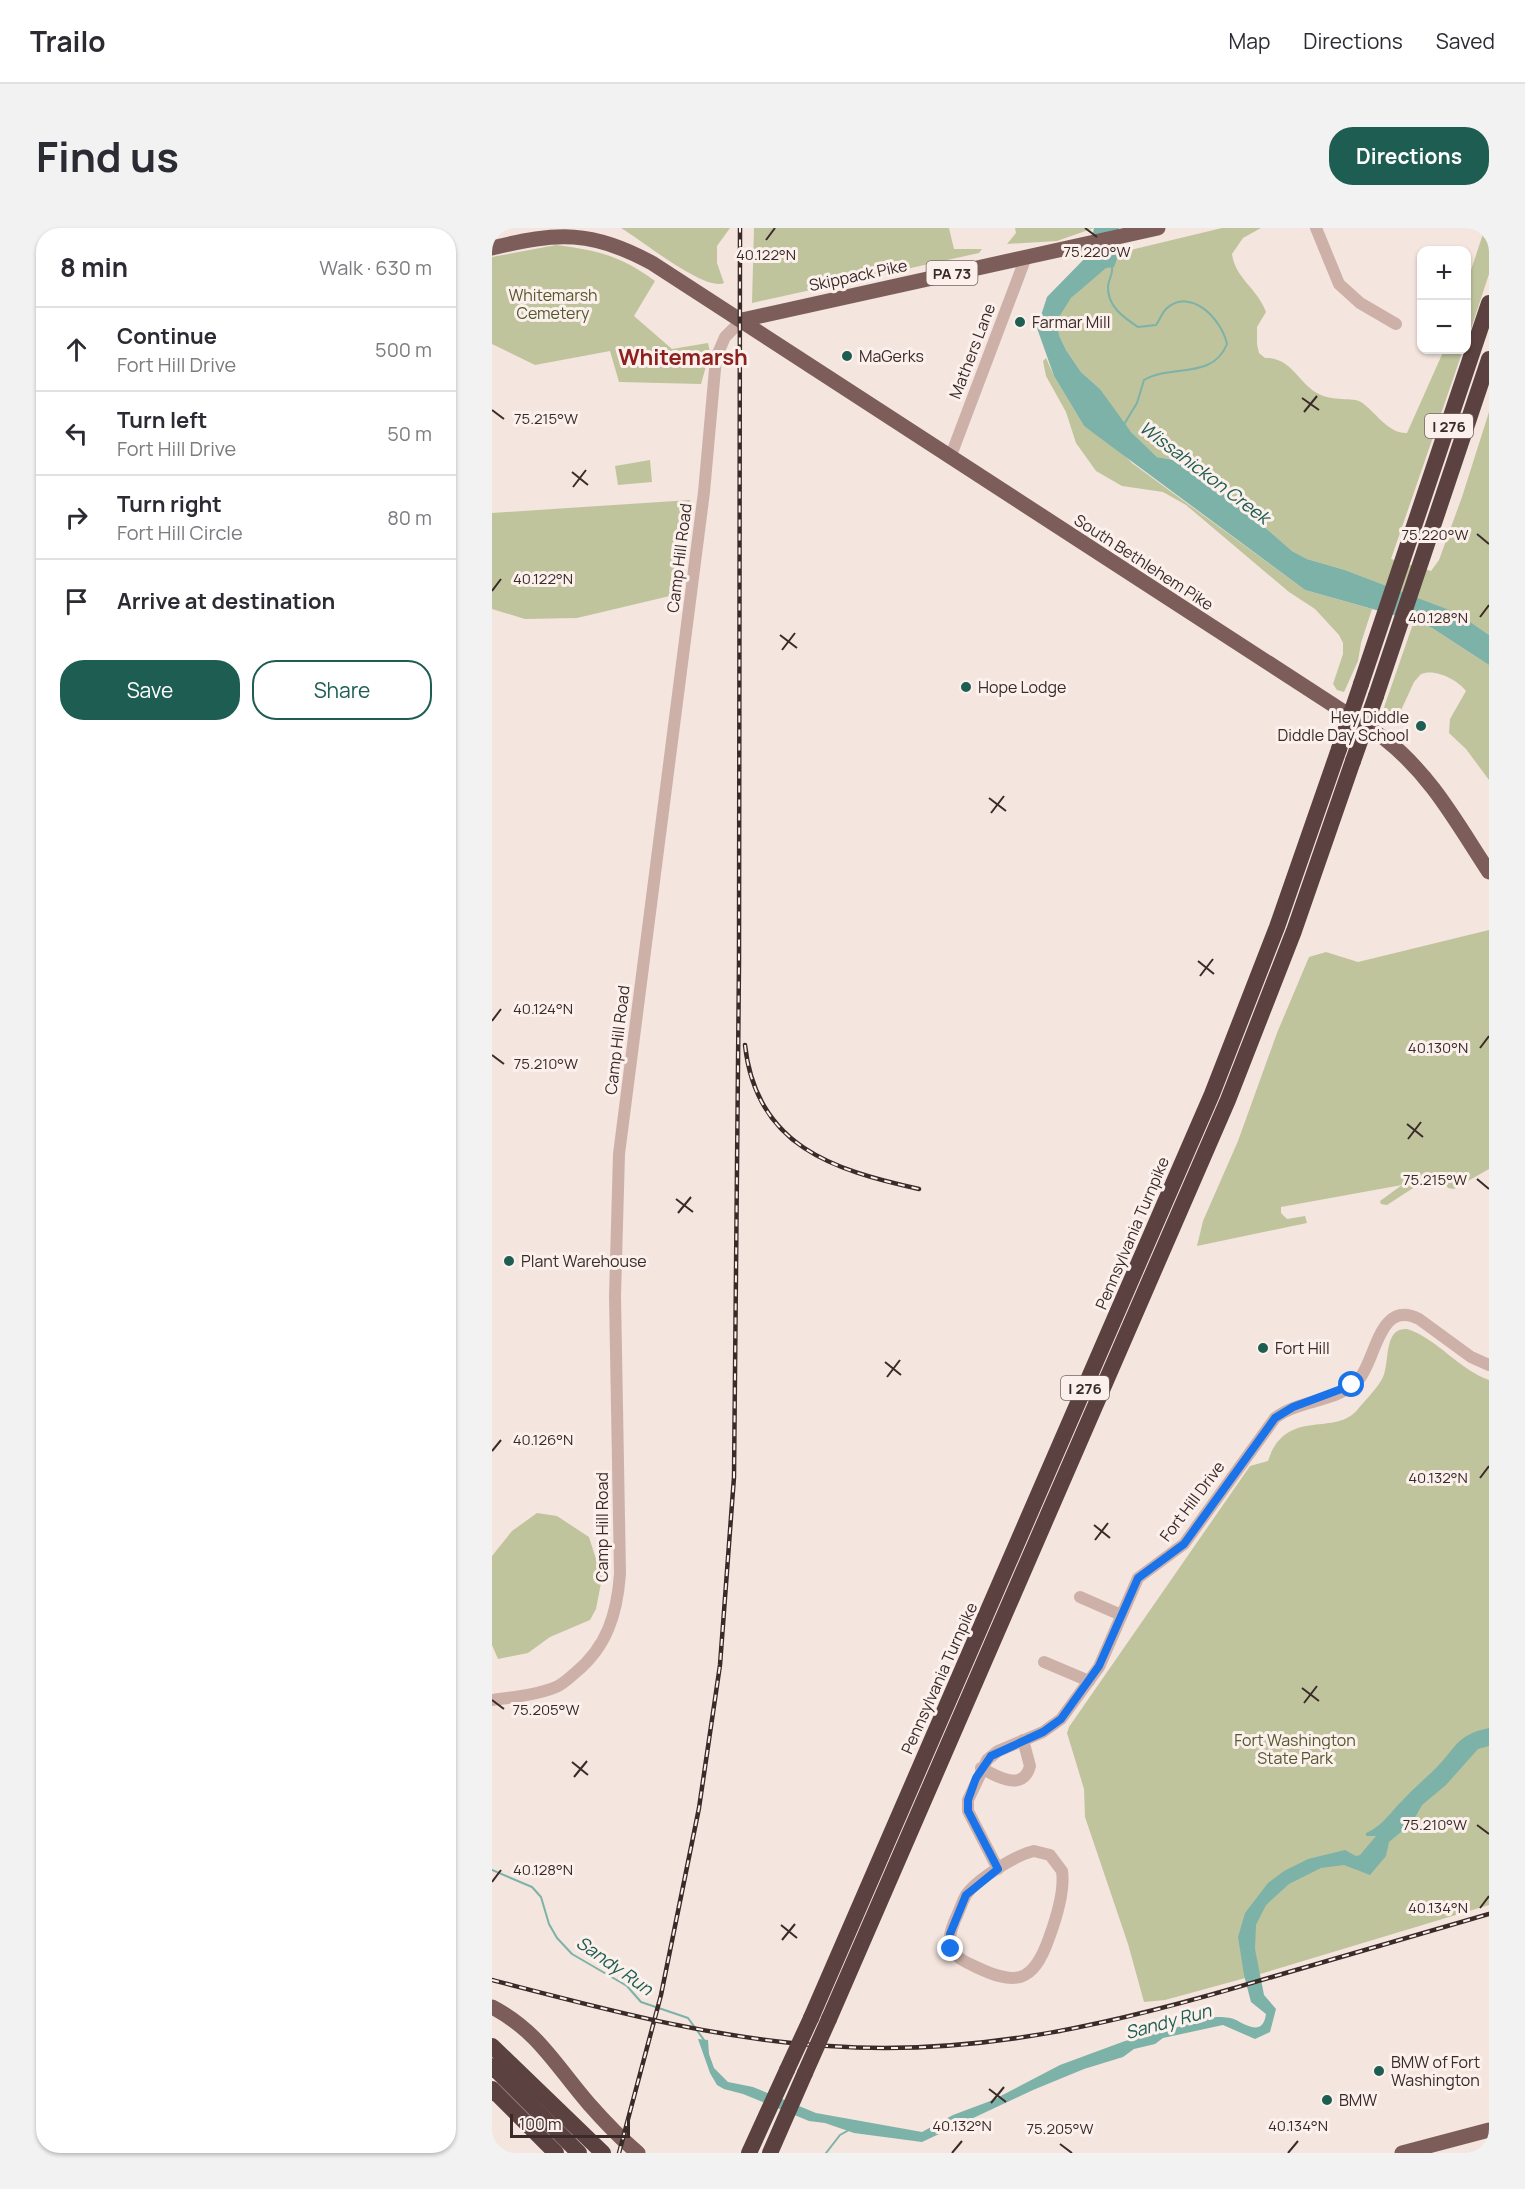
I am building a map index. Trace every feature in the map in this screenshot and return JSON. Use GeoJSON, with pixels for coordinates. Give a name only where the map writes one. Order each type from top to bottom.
{"type":"FeatureCollection","features":[{"type":"Feature","properties":{"kind":"highway","name":"Pennsylvania Turnpike"},"geometry":{"type":"LineString","coordinates":[[1416,551],[1489,303]]}},
{"type":"Feature","properties":{"kind":"highway","name":"Pennsylvania Turnpike"},"geometry":{"type":"LineString","coordinates":[[770,2153],[1228,1100],[1294,931],[1376,696],[1385,643],[1416,551],[1489,359]]}},
{"type":"Feature","properties":{"kind":"highway","name":"Pennsylvania Turnpike"},"geometry":{"type":"LineString","coordinates":[[749,2153],[811,2018],[1212,1094],[1277,927],[1361,684],[1385,643]]}},
{"type":"Feature","properties":{"kind":"highway"},"geometry":{"type":"LineString","coordinates":[[492,2046],[603,2153]]}},
{"type":"Feature","properties":{"kind":"highway"},"geometry":{"type":"LineString","coordinates":[[492,2066],[579,2153]]}},
{"type":"Feature","properties":{"kind":"highway"},"geometry":{"type":"LineString","coordinates":[[522,2076],[618,2153]]}},
{"type":"Feature","properties":{"kind":"highway"},"geometry":{"type":"LineString","coordinates":[[492,2089],[556,2153]]}},
{"type":"Feature","properties":{"kind":"main road","name":"Skippack Pike"},"geometry":{"type":"LineString","coordinates":[[742,320],[1158,228]]}},
{"type":"Feature","properties":{"kind":"main road","name":"South Bethlehem Pike"},"geometry":{"type":"LineString","coordinates":[[492,248],[573,235],[616,245],[651,263],[1384,738],[1412,760],[1449,809],[1489,872]]}},
{"type":"Feature","properties":{"kind":"main road"},"geometry":{"type":"LineString","coordinates":[[774,342],[772,329],[780,311]]}},
{"type":"Feature","properties":{"kind":"main road"},"geometry":{"type":"LineString","coordinates":[[492,2007],[511,2017],[536,2037],[588,2103],[638,2153]]}},
{"type":"Feature","properties":{"kind":"main road"},"geometry":{"type":"LineString","coordinates":[[1402,2153],[1489,2130]]}},
{"type":"Feature","properties":{"kind":"street"},"geometry":{"type":"LineString","coordinates":[[1316,228],[1339,284],[1360,303],[1396,324]]}},
{"type":"Feature","properties":{"kind":"street","name":"Mathers Lane"},"geometry":{"type":"LineString","coordinates":[[950,458],[1026,257]]}},
{"type":"Feature","properties":{"kind":"street","name":"Camp Hill Road"},"geometry":{"type":"LineString","coordinates":[[492,1700],[561,1685],[586,1664],[602,1643],[612,1623],[618,1600],[620,1574],[615,1296],[619,1154],[704,492],[717,358],[725,337],[742,320]]}},
{"type":"Feature","properties":{"kind":"street","name":"Fort Hill Drive"},"geometry":{"type":"LineString","coordinates":[[998,1869],[968,1811],[968,1800],[981,1768],[998,1751],[1055,1725],[1089,1681],[1141,1575],[1184,1544],[1267,1427],[1293,1407],[1335,1394],[1357,1382],[1364,1373],[1382,1330],[1391,1319],[1405,1315],[1415,1317],[1471,1357],[1489,1365]]}},
{"type":"Feature","properties":{"kind":"street"},"geometry":{"type":"LineString","coordinates":[[1080,1597],[1121,1615]]}},
{"type":"Feature","properties":{"kind":"street"},"geometry":{"type":"LineString","coordinates":[[1044,1662],[1089,1681]]}},
{"type":"Feature","properties":{"kind":"street"},"geometry":{"type":"LineString","coordinates":[[981,1768],[1003,1779],[1020,1780],[1028,1772],[1029,1766],[1023,1740]]}},
{"type":"Feature","properties":{"kind":"street"},"geometry":{"type":"LineString","coordinates":[[1042,1851],[1057,1861],[1063,1876],[1055,1920],[1043,1956],[1027,1974],[1006,1979],[960,1959],[950,1945],[951,1929],[966,1895],[998,1869],[1026,1853],[1042,1851]]}},
{"type":"Feature","properties":{"kind":"green space"},"geometry":{"type":"Polygon","coordinates":[[[621,228],[730,228],[717,246],[717,263],[724,283],[715,284],[688,272],[621,228]]]}},
{"type":"Feature","properties":{"kind":"green space"},"geometry":{"type":"Polygon","coordinates":[[[754,228],[949,228],[954,249],[982,249],[979,253],[752,303],[754,228]]]}},
{"type":"Feature","properties":{"kind":"green space"},"geometry":{"type":"Polygon","coordinates":[[[1015,228],[1094,228],[1057,241],[1007,244],[1016,233],[1015,228]]]}},
{"type":"Feature","properties":{"kind":"green space"},"geometry":{"type":"Polygon","coordinates":[[[1222,228],[1261,228],[1243,238],[1232,254],[1237,270],[1258,297],[1266,312],[1257,327],[1259,353],[1265,358],[1288,365],[1310,388],[1323,396],[1361,402],[1388,426],[1400,432],[1407,433],[1442,354],[1462,354],[1391,559],[1431,571],[1439,560],[1489,412],[1489,635],[1456,613],[1345,570],[1307,559],[1292,551],[1193,469],[1179,461],[1157,457],[1121,422],[1100,389],[1081,372],[1066,350],[1059,335],[1057,320],[1071,298],[1118,253],[1222,228]]]}},
{"type":"Feature","properties":{"kind":"green space"},"geometry":{"type":"Polygon","coordinates":[[[1485,228],[1489,228],[1489,274],[1471,329],[1471,300],[1471,270],[1485,228]]]}},
{"type":"Feature","properties":{"kind":"green space","name":"Whitemarsh Cemetery"},"geometry":{"type":"Polygon","coordinates":[[[556,245],[584,249],[620,260],[655,281],[634,316],[672,349],[708,343],[710,352],[701,384],[619,382],[610,351],[535,365],[492,344],[492,257],[556,245]]]}},
{"type":"Feature","properties":{"kind":"green space"},"geometry":{"type":"Polygon","coordinates":[[[1046,358],[1084,426],[1116,447],[1132,463],[1305,590],[1372,609],[1358,661],[1344,692],[1337,690],[1333,684],[1343,654],[1343,643],[1339,635],[1315,609],[1289,592],[1186,505],[1163,492],[1122,486],[1096,471],[1076,443],[1066,412],[1046,376],[1043,361],[1046,358]]]}},
{"type":"Feature","properties":{"kind":"green space"},"geometry":{"type":"Polygon","coordinates":[[[650,460],[652,482],[618,485],[615,466],[650,460]]]}},
{"type":"Feature","properties":{"kind":"green space"},"geometry":{"type":"Polygon","coordinates":[[[690,500],[674,595],[577,618],[525,619],[492,609],[492,513],[690,500]]]}},
{"type":"Feature","properties":{"kind":"green space"},"geometry":{"type":"Polygon","coordinates":[[[1414,621],[1432,628],[1489,665],[1489,780],[1466,749],[1449,733],[1450,719],[1466,691],[1452,679],[1433,673],[1421,674],[1414,682],[1398,717],[1393,721],[1382,722],[1381,716],[1414,621]]]}},
{"type":"Feature","properties":{"kind":"green space"},"geometry":{"type":"Polygon","coordinates":[[[1489,930],[1489,1169],[1454,1189],[1448,1188],[1441,1178],[1424,1181],[1387,1205],[1381,1204],[1380,1201],[1402,1185],[1281,1207],[1281,1213],[1287,1219],[1305,1216],[1307,1223],[1197,1246],[1203,1221],[1238,1141],[1277,1033],[1309,957],[1326,952],[1358,962],[1489,930]]]}},
{"type":"Feature","properties":{"kind":"green space","name":"Fort Washington State Park"},"geometry":{"type":"Polygon","coordinates":[[[1407,1329],[1429,1340],[1467,1369],[1489,1380],[1489,1905],[1260,1974],[1165,2000],[1144,2002],[1128,1944],[1085,1817],[1084,1789],[1067,1733],[1069,1727],[1250,1466],[1268,1461],[1276,1444],[1286,1434],[1298,1428],[1337,1422],[1358,1409],[1383,1377],[1394,1334],[1399,1330],[1407,1329]]]}},
{"type":"Feature","properties":{"kind":"green space"},"geometry":{"type":"Polygon","coordinates":[[[537,1513],[557,1516],[589,1537],[602,1578],[596,1609],[590,1620],[550,1637],[528,1653],[498,1659],[492,1645],[492,1556],[512,1531],[537,1513]]]}},
{"type":"Feature","properties":{"kind":"water"},"geometry":{"type":"Polygon","coordinates":[[[1094,228],[1119,228],[1118,243],[1121,248],[1114,267],[1106,268],[1071,298],[1057,320],[1059,335],[1081,372],[1100,389],[1131,432],[1157,457],[1179,461],[1193,470],[1238,504],[1292,551],[1307,559],[1345,570],[1457,613],[1489,635],[1489,665],[1432,628],[1415,621],[1305,590],[1084,426],[1054,376],[1037,328],[1047,297],[1089,254],[1094,228]]]}},
{"type":"Feature","properties":{"kind":"water"},"geometry":{"type":"Polygon","coordinates":[[[1489,1728],[1489,1746],[1478,1749],[1446,1785],[1422,1805],[1412,1823],[1389,1842],[1386,1856],[1370,1875],[1344,1865],[1321,1868],[1289,1884],[1266,1905],[1256,1925],[1255,1949],[1264,1995],[1276,2009],[1270,2032],[1255,2039],[1223,2025],[1163,2038],[1155,2044],[1134,2049],[1123,2057],[1084,2069],[1033,2090],[922,2142],[854,2133],[825,2123],[809,2121],[743,2094],[724,2089],[717,2085],[710,2073],[698,2039],[708,2040],[709,2054],[714,2068],[728,2082],[753,2087],[816,2113],[922,2132],[953,2115],[993,2100],[1060,2065],[1125,2041],[1216,2017],[1231,2018],[1250,2027],[1259,2027],[1266,2014],[1251,2002],[1238,1937],[1245,1913],[1268,1883],[1284,1871],[1308,1859],[1345,1850],[1356,1856],[1360,1855],[1376,1836],[1366,1836],[1366,1833],[1376,1828],[1462,1739],[1489,1728]]]}},
{"type":"Feature","properties":{"kind":"waterway"},"geometry":{"type":"LineString","coordinates":[[1112,267],[1108,286],[1110,299],[1122,315],[1138,327],[1156,325],[1166,309],[1185,301],[1195,304],[1212,316],[1219,325],[1227,344],[1221,355],[1212,363],[1190,370],[1155,375],[1144,380],[1137,403],[1123,426]]}},
{"type":"Feature","properties":{"kind":"waterway","name":"Sandy Run"},"geometry":{"type":"LineString","coordinates":[[492,1870],[532,1887],[541,1897],[549,1924],[557,1938],[572,1954],[627,1986],[641,2002],[688,2018],[704,2040]]}},
{"type":"Feature","properties":{"kind":"waterway"},"geometry":{"type":"LineString","coordinates":[[826,2153],[840,2135],[849,2130]]}},
{"type":"Feature","properties":{"kind":"railway"},"geometry":{"type":"LineString","coordinates":[[619,2153],[661,1995],[699,1808],[720,1665],[734,1477],[739,962],[740,228]]}},
{"type":"Feature","properties":{"kind":"railway"},"geometry":{"type":"LineString","coordinates":[[745,1045],[752,1079],[765,1107],[782,1130],[804,1148],[829,1162],[857,1173],[919,1189]]}},
{"type":"Feature","properties":{"kind":"railway"},"geometry":{"type":"LineString","coordinates":[[492,1980],[659,2021],[743,2037],[829,2046],[886,2048],[943,2046],[998,2041],[1054,2032],[1163,2008],[1489,1914]]}},
{"type":"Feature","properties":{"kind":"place","name":"Farmar Mill"},"geometry":{"type":"Point","coordinates":[1020,322]}},
{"type":"Feature","properties":{"kind":"place","name":"MaGerks"},"geometry":{"type":"Point","coordinates":[847,356]}},
{"type":"Feature","properties":{"kind":"place","name":"Hope Lodge"},"geometry":{"type":"Point","coordinates":[966,687]}},
{"type":"Feature","properties":{"kind":"place","name":"Hey Diddle Diddle Day School"},"geometry":{"type":"Point","coordinates":[1421,726]}},
{"type":"Feature","properties":{"kind":"place","name":"Plant Warehouse"},"geometry":{"type":"Point","coordinates":[509,1261]}},
{"type":"Feature","properties":{"kind":"place","name":"Fort Hill"},"geometry":{"type":"Point","coordinates":[1263,1348]}},
{"type":"Feature","properties":{"kind":"place","name":"BMW of Fort Washington"},"geometry":{"type":"Point","coordinates":[1379,2071]}},
{"type":"Feature","properties":{"kind":"place","name":"BMW"},"geometry":{"type":"Point","coordinates":[1327,2100]}},
{"type":"Feature","properties":{"kind":"district","name":"Whitemarsh"},"geometry":{"type":"Point","coordinates":[683,357]}},
{"type":"Feature","properties":{"kind":"route"},"geometry":{"type":"LineString","coordinates":[[951,1949],[951,1929],[966,1895],[998,1869],[969,1817],[968,1811],[968,1800],[976,1778],[987,1760],[998,1751],[1043,1732],[1061,1719],[1099,1666],[1138,1578],[1184,1544],[1275,1418],[1293,1407],[1335,1394],[1352,1385]]}},
{"type":"Feature","properties":{"kind":"water label","name":"Wissahickon Creek"},"geometry":{"type":"Point","coordinates":[1205,472]}}]}
